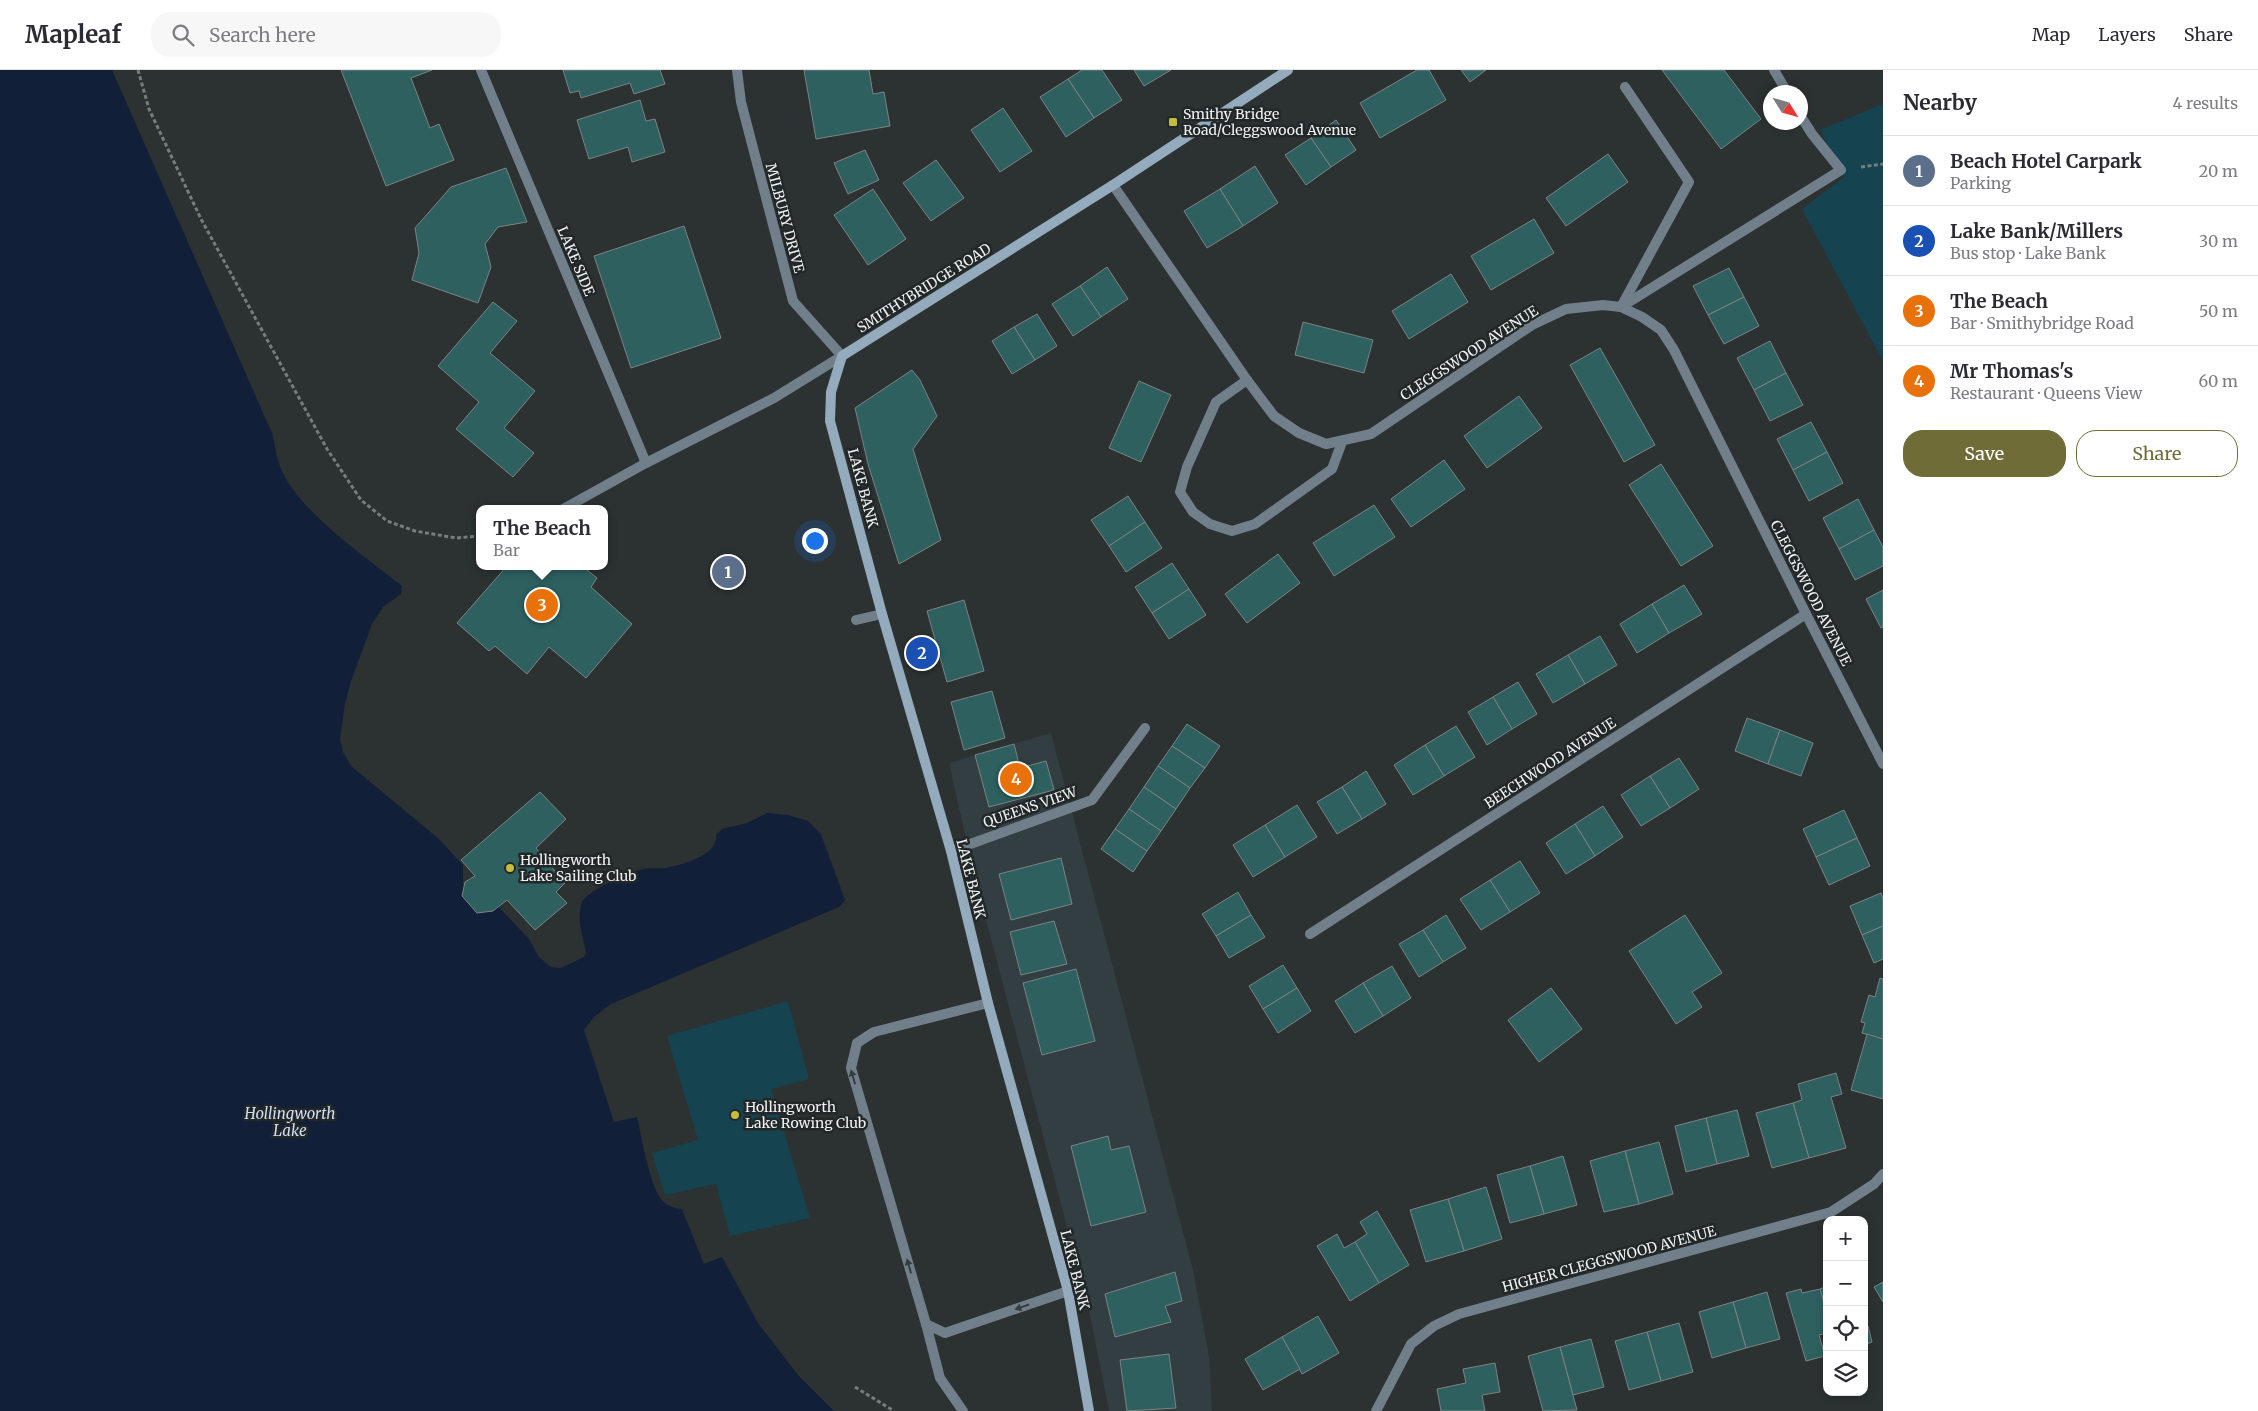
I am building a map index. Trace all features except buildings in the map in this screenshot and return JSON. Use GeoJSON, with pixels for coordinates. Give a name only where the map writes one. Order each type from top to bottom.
{"type":"FeatureCollection","features":[{"type":"Feature","properties":{"kind":"main road","name":"SMITHYBRIDGE ROAD"},"geometry":{"type":"LineString","coordinates":[[842,356],[1113,185],[1288,70]]}},
{"type":"Feature","properties":{"kind":"main road","name":"LAKE BANK"},"geometry":{"type":"LineString","coordinates":[[842,356],[831,392],[830,421],[882,614],[951,851],[988,1003],[1068,1291],[1089,1411]]}},
{"type":"Feature","properties":{"kind":"street","name":"LAKE SIDE"},"geometry":{"type":"LineString","coordinates":[[481,70],[646,463]]}},
{"type":"Feature","properties":{"kind":"street","name":"MILBURY DRIVE"},"geometry":{"type":"LineString","coordinates":[[737,70],[741,102],[792,301],[842,356]]}},
{"type":"Feature","properties":{"kind":"street"},"geometry":{"type":"LineString","coordinates":[[1774,70],[1783,85]]}},
{"type":"Feature","properties":{"kind":"street"},"geometry":{"type":"LineString","coordinates":[[1621,307],[1689,182],[1625,88]]}},
{"type":"Feature","properties":{"kind":"street"},"geometry":{"type":"LineString","coordinates":[[1621,307],[1842,170],[1808,127]]}},
{"type":"Feature","properties":{"kind":"street","name":"CLEGGSWOOD AVENUE"},"geometry":{"type":"LineString","coordinates":[[1113,185],[1247,380],[1274,416],[1300,432],[1326,444],[1342,442],[1371,434],[1532,325],[1566,309],[1603,304],[1621,307],[1642,316],[1661,330],[1674,350],[1883,764]]}},
{"type":"Feature","properties":{"kind":"street","name":"SMITHYBRIDGE ROAD"},"geometry":{"type":"LineString","coordinates":[[570,505],[646,463],[774,398],[842,356]]}},
{"type":"Feature","properties":{"kind":"street"},"geometry":{"type":"LineString","coordinates":[[1247,380],[1216,402],[1186,466],[1180,492],[1193,512],[1210,524],[1232,532],[1255,524],[1332,469],[1342,442]]}},
{"type":"Feature","properties":{"kind":"street"},"geometry":{"type":"LineString","coordinates":[[856,620],[882,614]]}},
{"type":"Feature","properties":{"kind":"street","name":"BEECHWOOD AVENUE"},"geometry":{"type":"LineString","coordinates":[[1310,934],[1806,614]]}},
{"type":"Feature","properties":{"kind":"street","name":"QUEENS VIEW"},"geometry":{"type":"LineString","coordinates":[[951,851],[1092,800],[1145,728]]}},
{"type":"Feature","properties":{"kind":"street"},"geometry":{"type":"LineString","coordinates":[[962,1411],[940,1378],[851,1068],[857,1043],[874,1032],[988,1003]]}},
{"type":"Feature","properties":{"kind":"street","name":"HIGHER CLEGGSWOOD AVENUE"},"geometry":{"type":"LineString","coordinates":[[1376,1411],[1411,1344],[1434,1326],[1450,1318],[1831,1212],[1874,1184],[1883,1174]]}},
{"type":"Feature","properties":{"kind":"street"},"geometry":{"type":"LineString","coordinates":[[926,1324],[945,1334],[1068,1291]]}},
{"type":"Feature","properties":{"kind":"path"},"geometry":{"type":"LineString","coordinates":[[138,70],[149,109],[201,220],[327,449],[362,500],[387,521],[416,531],[456,538],[476,536]]}},
{"type":"Feature","properties":{"kind":"path"},"geometry":{"type":"LineString","coordinates":[[854,1387],[894,1411]]}},
{"type":"Feature","properties":{"kind":"shaded area"},"geometry":{"type":"Polygon","coordinates":[[[1883,104],[1883,361],[1802,209],[1844,177],[1820,130],[1883,104]]]}},
{"type":"Feature","properties":{"kind":"shaded area"},"geometry":{"type":"Polygon","coordinates":[[[1051,733],[1193,1270],[1209,1356],[1212,1411],[1109,1411],[1089,1310],[973,871],[949,763],[1051,733]]]}},
{"type":"Feature","properties":{"kind":"shaded area","name":"Hollingworth Lake Rowing Club"},"geometry":{"type":"Polygon","coordinates":[[[788,1001],[809,1079],[771,1089],[810,1218],[730,1236],[716,1184],[665,1195],[652,1153],[698,1140],[667,1036],[788,1001]]]}},
{"type":"Feature","properties":{"kind":"water","name":"Hollingworth Lake"},"geometry":{"type":"Polygon","coordinates":[[[0,70],[112,70],[272,433],[280,466],[288,482],[300,499],[334,532],[402,586],[401,594],[383,607],[372,624],[351,681],[345,704],[340,739],[343,752],[351,766],[439,839],[463,865],[463,887],[470,895],[493,901],[529,939],[539,957],[551,967],[561,968],[584,957],[586,952],[580,921],[580,908],[585,898],[608,883],[642,869],[666,868],[690,862],[712,848],[716,835],[722,829],[747,823],[767,813],[788,815],[808,821],[821,834],[845,900],[839,907],[611,1004],[594,1017],[584,1030],[614,1122],[637,1117],[649,1172],[661,1199],[670,1206],[682,1209],[704,1264],[722,1257],[758,1323],[798,1375],[834,1411],[0,1411],[0,70]]]}},
{"type":"Feature","properties":{"kind":"place","name":"Smithy Bridge Road/Cleggswood Avenue"},"geometry":{"type":"Point","coordinates":[1173,122]}},
{"type":"Feature","properties":{"kind":"place","name":"Beach Hotel Carpark"},"geometry":{"type":"Point","coordinates":[728,572]}},
{"type":"Feature","properties":{"kind":"place","name":"The Beach"},"geometry":{"type":"Point","coordinates":[542,605]}},
{"type":"Feature","properties":{"kind":"place","name":"Lake Bank/Millers"},"geometry":{"type":"Point","coordinates":[922,653]}},
{"type":"Feature","properties":{"kind":"place","name":"Mr Thomas's"},"geometry":{"type":"Point","coordinates":[1016,779]}},
{"type":"Feature","properties":{"kind":"place","name":"Hollingworth Lake Sailing Club"},"geometry":{"type":"Point","coordinates":[510,868]}},
{"type":"Feature","properties":{"kind":"place","name":"Hollingworth Lake Rowing Club"},"geometry":{"type":"Point","coordinates":[735,1115]}}]}
